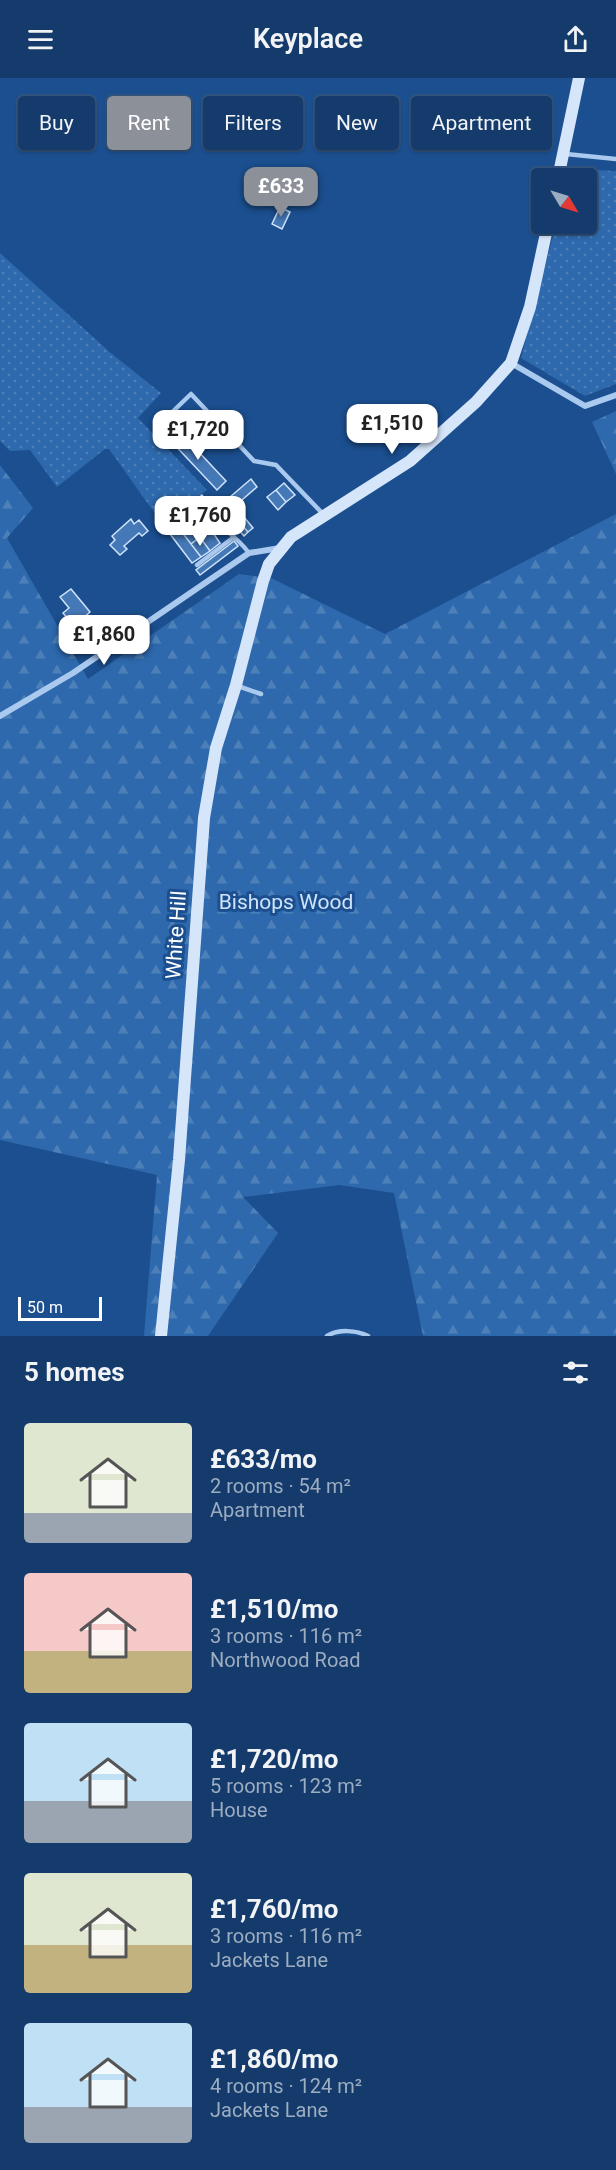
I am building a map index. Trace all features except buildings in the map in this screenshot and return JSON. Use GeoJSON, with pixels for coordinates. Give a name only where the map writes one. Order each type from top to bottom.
{"type":"FeatureCollection","features":[{"type":"Feature","properties":{"kind":"street"},"geometry":{"type":"LineString","coordinates":[[560,168],[579,78]]}},
{"type":"Feature","properties":{"kind":"street"},"geometry":{"type":"LineString","coordinates":[[0,716],[73,673],[249,553],[280,548],[291,537],[410,461],[476,402],[511,363],[530,307],[546,234]]}},
{"type":"Feature","properties":{"kind":"street"},"geometry":{"type":"LineString","coordinates":[[511,363],[585,406],[616,395]]}},
{"type":"Feature","properties":{"kind":"street","name":"White Hill"},"geometry":{"type":"LineString","coordinates":[[161,1336],[179,1161],[204,818],[216,748],[236,685],[263,580],[280,548]]}},
{"type":"Feature","properties":{"kind":"lane"},"geometry":{"type":"LineString","coordinates":[[563,154],[616,159]]}},
{"type":"Feature","properties":{"kind":"lane"},"geometry":{"type":"LineString","coordinates":[[166,418],[191,394],[254,461],[276,465],[326,516]]}},
{"type":"Feature","properties":{"kind":"lane"},"geometry":{"type":"LineString","coordinates":[[168,530],[200,506],[249,553]]}},
{"type":"Feature","properties":{"kind":"lane"},"geometry":{"type":"LineString","coordinates":[[197,565],[234,537]]}},
{"type":"Feature","properties":{"kind":"lane"},"geometry":{"type":"LineString","coordinates":[[236,685],[261,694]]}},
{"type":"Feature","properties":{"kind":"lane"},"geometry":{"type":"LineString","coordinates":[[327,1336],[335,1331],[363,1333],[368,1336]]}},
{"type":"Feature","properties":{"kind":"green space"},"geometry":{"type":"Polygon","coordinates":[[[597,170],[616,171],[616,384],[585,396],[521,358],[553,234],[597,234],[597,170]]]}},
{"type":"Feature","properties":{"kind":"green space"},"geometry":{"type":"Polygon","coordinates":[[[0,253],[112,354],[161,393],[138,418],[207,490],[161,522],[109,449],[105,449],[57,487],[30,450],[10,451],[0,441],[0,253]]]}},
{"type":"Feature","properties":{"kind":"green space"},"geometry":{"type":"Polygon","coordinates":[[[616,411],[616,474],[592,422],[616,411]]]}},
{"type":"Feature","properties":{"kind":"green space","name":"Bishops Wood"},"geometry":{"type":"Polygon","coordinates":[[[0,465],[33,508],[7,538],[88,679],[239,574],[271,578],[385,634],[616,514],[616,1336],[423,1336],[394,1193],[339,1185],[243,1197],[278,1233],[208,1336],[144,1336],[157,1175],[0,1140],[0,465]]]}}]}
